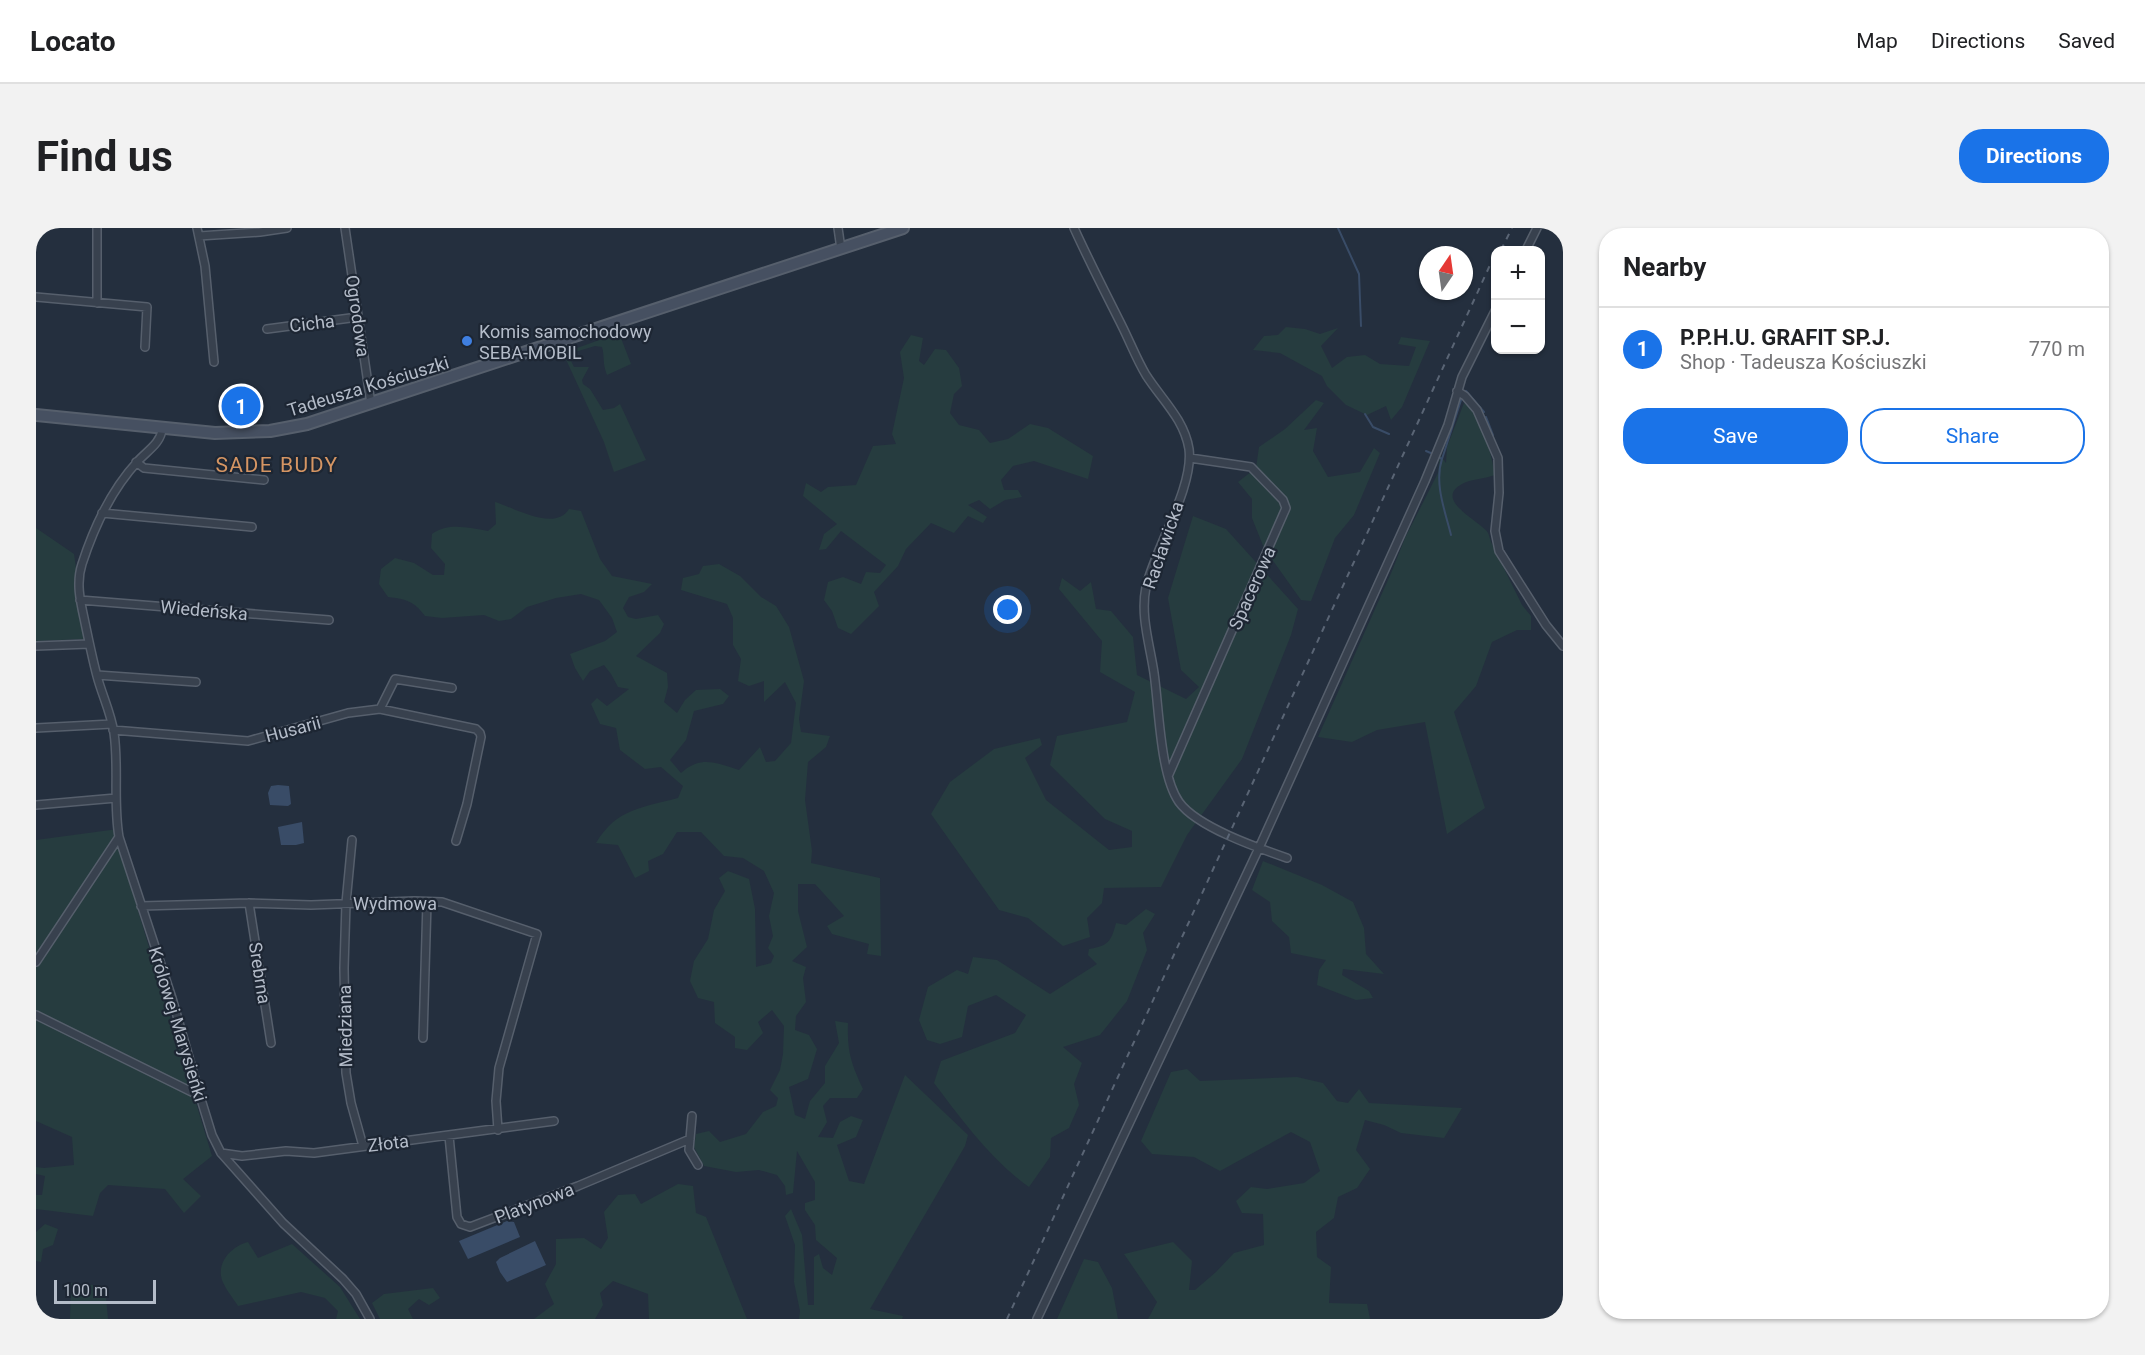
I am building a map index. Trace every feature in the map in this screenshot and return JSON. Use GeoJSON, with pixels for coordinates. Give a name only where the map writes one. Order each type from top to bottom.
{"type":"FeatureCollection","features":[{"type":"Feature","properties":{"kind":"main road","name":"Tadeusza Kościuszki"},"geometry":{"type":"LineString","coordinates":[[36,415],[231,434],[270,431],[307,424],[903,228]]}},
{"type":"Feature","properties":{"kind":"street"},"geometry":{"type":"LineString","coordinates":[[97,303],[98,228]]}},
{"type":"Feature","properties":{"kind":"street"},"geometry":{"type":"LineString","coordinates":[[214,362],[205,266],[198,232],[261,232],[287,228]]}},
{"type":"Feature","properties":{"kind":"street","name":"Ogrodowa"},"geometry":{"type":"LineString","coordinates":[[345,228],[371,404]]}},
{"type":"Feature","properties":{"kind":"street"},"geometry":{"type":"LineString","coordinates":[[838,228],[841,249]]}},
{"type":"Feature","properties":{"kind":"street","name":"Racławicka"},"geometry":{"type":"LineString","coordinates":[[1074,228],[1146,375],[1182,426],[1187,437],[1190,458],[1183,488],[1151,572],[1145,599],[1145,619],[1164,757],[1169,774],[1179,801],[1194,817],[1259,848],[1287,858]]}},
{"type":"Feature","properties":{"kind":"street"},"geometry":{"type":"LineString","coordinates":[[1528,246],[1537,228]]}},
{"type":"Feature","properties":{"kind":"street"},"geometry":{"type":"LineString","coordinates":[[36,297],[147,307],[145,347]]}},
{"type":"Feature","properties":{"kind":"street","name":"Cicha"},"geometry":{"type":"LineString","coordinates":[[267,329],[358,317]]}},
{"type":"Feature","properties":{"kind":"street"},"geometry":{"type":"LineString","coordinates":[[1037,1319],[1259,848],[1429,473],[1448,425],[1457,391],[1491,319]]}},
{"type":"Feature","properties":{"kind":"street"},"geometry":{"type":"LineString","coordinates":[[1457,391],[1465,396],[1481,416],[1498,458],[1496,531],[1499,551],[1546,625],[1563,646]]}},
{"type":"Feature","properties":{"kind":"street","name":"Królowej Marysieńki"},"geometry":{"type":"LineString","coordinates":[[162,429],[160,438],[136,462],[102,513],[81,566],[78,582],[89,644],[112,727],[117,755],[116,819],[119,837],[172,998],[212,1135],[221,1153],[283,1223],[343,1279],[356,1294],[370,1319]]}},
{"type":"Feature","properties":{"kind":"street","name":"Spacerowa"},"geometry":{"type":"LineString","coordinates":[[1169,774],[1286,508],[1283,500],[1251,467],[1190,458]]}},
{"type":"Feature","properties":{"kind":"street"},"geometry":{"type":"LineString","coordinates":[[136,462],[144,468],[264,480]]}},
{"type":"Feature","properties":{"kind":"street"},"geometry":{"type":"LineString","coordinates":[[102,513],[252,527]]}},
{"type":"Feature","properties":{"kind":"street","name":"Wiedeńska"},"geometry":{"type":"LineString","coordinates":[[80,600],[329,620]]}},
{"type":"Feature","properties":{"kind":"street"},"geometry":{"type":"LineString","coordinates":[[36,646],[89,644]]}},
{"type":"Feature","properties":{"kind":"street"},"geometry":{"type":"LineString","coordinates":[[97,675],[196,682]]}},
{"type":"Feature","properties":{"kind":"street"},"geometry":{"type":"LineString","coordinates":[[380,709],[395,679],[452,688]]}},
{"type":"Feature","properties":{"kind":"street","name":"Husarii"},"geometry":{"type":"LineString","coordinates":[[36,728],[112,727],[248,741],[348,713],[380,709],[476,729],[482,737],[456,841]]}},
{"type":"Feature","properties":{"kind":"street"},"geometry":{"type":"LineString","coordinates":[[36,805],[116,798]]}},
{"type":"Feature","properties":{"kind":"street"},"geometry":{"type":"LineString","coordinates":[[36,962],[119,837]]}},
{"type":"Feature","properties":{"kind":"street","name":"Miedziana"},"geometry":{"type":"LineString","coordinates":[[352,840],[346,903],[344,968],[346,1073],[351,1103],[363,1146]]}},
{"type":"Feature","properties":{"kind":"street"},"geometry":{"type":"LineString","coordinates":[[423,1038],[428,902]]}},
{"type":"Feature","properties":{"kind":"street","name":"Wydmowa"},"geometry":{"type":"LineString","coordinates":[[141,906],[442,902],[537,934],[499,1068],[496,1101],[498,1130]]}},
{"type":"Feature","properties":{"kind":"street","name":"Srebrna"},"geometry":{"type":"LineString","coordinates":[[249,903],[271,1043]]}},
{"type":"Feature","properties":{"kind":"street"},"geometry":{"type":"LineString","coordinates":[[36,1015],[200,1096]]}},
{"type":"Feature","properties":{"kind":"street"},"geometry":{"type":"LineString","coordinates":[[692,1116],[689,1150],[698,1166]]}},
{"type":"Feature","properties":{"kind":"street","name":"Złota"},"geometry":{"type":"LineString","coordinates":[[221,1153],[242,1156],[286,1151],[314,1153],[554,1121]]}},
{"type":"Feature","properties":{"kind":"street","name":"Platynowa"},"geometry":{"type":"LineString","coordinates":[[449,1136],[457,1217],[461,1224],[470,1227],[578,1186],[690,1139]]}},
{"type":"Feature","properties":{"kind":"green space"},"geometry":{"type":"Polygon","coordinates":[[[1286,327],[1305,329],[1320,334],[1338,328],[1321,346],[1332,368],[1347,357],[1365,355],[1380,364],[1409,366],[1416,347],[1398,344],[1401,337],[1430,341],[1402,407],[1391,420],[1386,406],[1367,415],[1346,405],[1327,386],[1322,376],[1280,353],[1253,350],[1264,336],[1278,335],[1286,327]]]}},
{"type":"Feature","properties":{"kind":"green space"},"geometry":{"type":"Polygon","coordinates":[[[619,333],[631,364],[607,375],[602,347],[595,346],[565,355],[569,357],[574,367],[589,367],[582,380],[583,384],[590,389],[603,410],[620,404],[646,460],[614,472],[604,442],[563,353],[619,333]]]}},
{"type":"Feature","properties":{"kind":"green space"},"geometry":{"type":"Polygon","coordinates":[[[911,335],[923,338],[919,361],[924,365],[935,349],[946,350],[959,368],[962,386],[954,394],[950,413],[959,425],[979,430],[990,443],[1008,439],[1030,424],[1048,428],[1093,456],[1088,479],[1034,461],[1013,466],[1001,480],[1004,490],[1018,490],[1022,497],[1005,500],[990,509],[979,500],[968,505],[987,517],[983,523],[968,516],[954,533],[931,523],[906,549],[898,566],[874,592],[879,606],[851,634],[838,628],[832,611],[824,600],[828,582],[843,577],[861,584],[866,572],[880,573],[886,565],[841,531],[826,549],[819,550],[824,534],[837,524],[803,496],[806,483],[821,492],[828,487],[856,485],[873,446],[896,444],[892,434],[904,378],[900,352],[911,335]]]}},
{"type":"Feature","properties":{"kind":"green space"},"geometry":{"type":"Polygon","coordinates":[[[1316,400],[1324,403],[1304,430],[1317,428],[1313,451],[1328,477],[1360,472],[1374,448],[1380,453],[1354,515],[1335,538],[1311,601],[1301,600],[1264,548],[1252,518],[1252,499],[1238,482],[1256,468],[1259,447],[1285,429],[1316,400]]]}},
{"type":"Feature","properties":{"kind":"green space"},"geometry":{"type":"Polygon","coordinates":[[[1464,403],[1471,408],[1481,425],[1495,475],[1462,484],[1454,490],[1455,504],[1488,533],[1522,605],[1531,616],[1531,630],[1517,630],[1492,642],[1476,686],[1454,712],[1485,808],[1447,834],[1425,722],[1377,730],[1352,742],[1318,737],[1405,538],[1438,473],[1440,455],[1446,463],[1447,447],[1464,403]]]}},
{"type":"Feature","properties":{"kind":"green space"},"geometry":{"type":"Polygon","coordinates":[[[495,502],[545,518],[563,516],[569,509],[581,511],[600,559],[612,576],[652,584],[644,592],[629,597],[623,608],[628,617],[636,619],[658,615],[664,624],[660,633],[636,656],[667,673],[668,687],[664,702],[677,713],[685,700],[696,690],[720,689],[729,696],[723,704],[694,711],[686,740],[670,760],[681,773],[688,767],[702,762],[716,763],[739,770],[760,747],[766,762],[775,761],[791,743],[796,703],[785,682],[764,702],[764,681],[749,686],[738,681],[741,659],[733,645],[733,618],[727,604],[681,590],[683,578],[699,574],[703,566],[719,564],[740,576],[761,597],[776,606],[789,627],[804,681],[799,719],[801,732],[830,736],[826,747],[808,762],[805,800],[812,851],[811,863],[880,878],[881,956],[867,954],[869,944],[832,934],[827,926],[844,916],[815,884],[798,884],[798,911],[807,947],[792,961],[806,967],[803,978],[806,1002],[796,1016],[795,1030],[809,1035],[817,1049],[808,1079],[789,1087],[795,1115],[805,1119],[810,1101],[825,1083],[825,1066],[839,1043],[835,1021],[848,1023],[851,1057],[863,1089],[857,1098],[830,1098],[823,1106],[827,1122],[818,1137],[833,1138],[840,1122],[851,1116],[863,1120],[856,1137],[837,1145],[849,1181],[864,1184],[905,1075],[968,1135],[965,1146],[870,1309],[903,1316],[902,1319],[799,1319],[800,1311],[794,1282],[795,1245],[785,1216],[791,1209],[802,1235],[808,1305],[814,1305],[814,1257],[819,1254],[823,1268],[832,1275],[837,1258],[816,1240],[815,1225],[805,1210],[805,1203],[815,1200],[815,1182],[797,1151],[793,1193],[786,1195],[785,1186],[777,1175],[759,1170],[736,1172],[704,1166],[694,1147],[696,1134],[709,1131],[720,1142],[746,1134],[763,1112],[776,1106],[778,1098],[770,1090],[780,1070],[784,1026],[772,1010],[758,1022],[763,1033],[747,1050],[735,1048],[735,1037],[715,1023],[714,1002],[698,998],[690,981],[694,961],[708,939],[714,910],[725,891],[719,878],[728,871],[749,879],[755,909],[756,967],[771,963],[774,956],[768,948],[773,936],[769,916],[774,893],[764,871],[743,858],[724,856],[701,832],[677,832],[663,854],[648,861],[649,871],[635,878],[618,845],[596,843],[604,831],[622,816],[642,807],[678,798],[683,786],[661,767],[645,769],[620,750],[616,728],[600,724],[591,704],[597,698],[607,706],[629,689],[618,687],[604,665],[590,671],[583,681],[575,668],[570,654],[605,641],[617,632],[612,618],[599,600],[581,594],[556,598],[527,607],[511,619],[499,621],[484,615],[442,618],[425,616],[409,602],[388,597],[379,584],[381,569],[395,558],[414,563],[433,575],[444,575],[445,564],[431,548],[432,534],[452,527],[488,531],[496,524],[495,502]]]}},
{"type":"Feature","properties":{"kind":"green space"},"geometry":{"type":"Polygon","coordinates":[[[1193,516],[1226,529],[1298,609],[1291,635],[1242,759],[1187,835],[1161,887],[1104,888],[1102,903],[1087,918],[1090,937],[1063,946],[1028,918],[999,910],[931,814],[950,782],[994,749],[1040,738],[1042,745],[1025,758],[1046,800],[1109,850],[1132,847],[1132,831],[1105,819],[1050,765],[1057,736],[1127,722],[1135,692],[1100,672],[1102,641],[1059,589],[1062,578],[1080,591],[1091,582],[1096,609],[1111,611],[1133,637],[1137,675],[1186,699],[1199,687],[1181,670],[1168,598],[1193,516]]]}},
{"type":"Feature","properties":{"kind":"green space"},"geometry":{"type":"Polygon","coordinates":[[[36,528],[74,554],[86,639],[36,641],[36,528]]]}},
{"type":"Feature","properties":{"kind":"green space"},"geometry":{"type":"Polygon","coordinates":[[[118,829],[139,914],[212,1156],[183,1179],[201,1196],[184,1213],[165,1189],[108,1185],[100,1193],[93,1216],[36,1209],[36,1195],[42,1195],[45,1176],[36,1174],[36,1167],[74,1165],[72,1137],[36,1121],[36,840],[118,829]]]}},
{"type":"Feature","properties":{"kind":"green space"},"geometry":{"type":"Polygon","coordinates":[[[1263,861],[1322,885],[1353,902],[1364,928],[1366,954],[1384,974],[1343,969],[1342,975],[1369,991],[1373,998],[1356,1000],[1317,985],[1319,970],[1326,960],[1291,953],[1289,937],[1272,921],[1270,902],[1252,890],[1263,861]]]}},
{"type":"Feature","properties":{"kind":"green space"},"geometry":{"type":"Polygon","coordinates":[[[1146,909],[1155,914],[1143,933],[1147,950],[1127,1001],[1100,1035],[1063,1047],[1082,1063],[1074,1084],[1079,1105],[1069,1128],[1051,1138],[1050,1157],[1029,1187],[1015,1177],[990,1152],[934,1083],[941,1061],[1015,1033],[1026,1015],[996,995],[968,1006],[962,1037],[940,1044],[927,1040],[919,1020],[928,987],[957,970],[968,974],[973,957],[997,960],[1050,994],[1097,964],[1088,955],[1089,949],[1108,942],[1116,923],[1126,925],[1146,909]]]}},
{"type":"Feature","properties":{"kind":"green space"},"geometry":{"type":"Polygon","coordinates":[[[1187,1069],[1200,1081],[1297,1077],[1323,1083],[1337,1101],[1348,1103],[1359,1089],[1369,1103],[1462,1108],[1444,1138],[1401,1133],[1365,1120],[1356,1150],[1370,1169],[1357,1188],[1338,1197],[1334,1218],[1316,1232],[1317,1257],[1331,1267],[1329,1303],[1367,1304],[1370,1319],[1148,1319],[1157,1302],[1124,1254],[1173,1242],[1192,1261],[1189,1290],[1195,1290],[1234,1253],[1264,1245],[1263,1214],[1242,1213],[1236,1201],[1251,1187],[1267,1189],[1304,1183],[1320,1171],[1310,1142],[1291,1132],[1220,1171],[1194,1157],[1152,1154],[1141,1141],[1171,1072],[1187,1069]]]}},
{"type":"Feature","properties":{"kind":"green space"},"geometry":{"type":"Polygon","coordinates":[[[678,1184],[693,1186],[696,1213],[706,1217],[747,1319],[649,1319],[648,1294],[613,1281],[600,1293],[603,1305],[595,1319],[534,1319],[554,1304],[545,1284],[556,1264],[556,1239],[584,1238],[601,1249],[608,1238],[604,1212],[618,1195],[635,1194],[641,1204],[678,1184]]]}},
{"type":"Feature","properties":{"kind":"green space"},"geometry":{"type":"Polygon","coordinates":[[[45,1224],[58,1229],[53,1245],[43,1249],[41,1262],[36,1261],[36,1232],[45,1224]]]}},
{"type":"Feature","properties":{"kind":"green space"},"geometry":{"type":"Polygon","coordinates":[[[248,1242],[258,1258],[292,1244],[340,1287],[360,1319],[336,1319],[338,1311],[325,1298],[301,1292],[238,1306],[223,1283],[221,1270],[228,1254],[248,1242]]]}},
{"type":"Feature","properties":{"kind":"green space"},"geometry":{"type":"Polygon","coordinates":[[[1084,1259],[1098,1262],[1112,1288],[1118,1319],[1057,1319],[1084,1259]]]}},
{"type":"Feature","properties":{"kind":"green space"},"geometry":{"type":"Polygon","coordinates":[[[71,1283],[105,1286],[108,1319],[70,1319],[71,1283]]]}},
{"type":"Feature","properties":{"kind":"green space"},"geometry":{"type":"Polygon","coordinates":[[[433,1288],[440,1298],[429,1305],[419,1299],[408,1309],[413,1319],[380,1319],[372,1303],[384,1294],[433,1288]]]}},
{"type":"Feature","properties":{"kind":"water"},"geometry":{"type":"Polygon","coordinates":[[[271,786],[289,786],[291,804],[288,806],[270,805],[268,793],[271,786]]]}},
{"type":"Feature","properties":{"kind":"water"},"geometry":{"type":"Polygon","coordinates":[[[302,822],[304,843],[281,845],[278,827],[302,822]]]}},
{"type":"Feature","properties":{"kind":"water"},"geometry":{"type":"Polygon","coordinates":[[[507,1221],[514,1222],[520,1237],[468,1259],[459,1241],[507,1221]]]}},
{"type":"Feature","properties":{"kind":"water"},"geometry":{"type":"Polygon","coordinates":[[[535,1241],[546,1265],[507,1282],[496,1262],[535,1241]]]}},
{"type":"Feature","properties":{"kind":"waterway"},"geometry":{"type":"LineString","coordinates":[[1338,228],[1359,274],[1361,326]]}},
{"type":"Feature","properties":{"kind":"waterway"},"geometry":{"type":"LineString","coordinates":[[1466,391],[1484,412]]}},
{"type":"Feature","properties":{"kind":"waterway"},"geometry":{"type":"LineString","coordinates":[[1442,459],[1461,400]]}},
{"type":"Feature","properties":{"kind":"waterway"},"geometry":{"type":"LineString","coordinates":[[1365,414],[1373,427],[1389,434]]}},
{"type":"Feature","properties":{"kind":"waterway"},"geometry":{"type":"LineString","coordinates":[[1486,417],[1493,435]]}},
{"type":"Feature","properties":{"kind":"waterway"},"geometry":{"type":"LineString","coordinates":[[1426,451],[1433,454]]}},
{"type":"Feature","properties":{"kind":"waterway"},"geometry":{"type":"LineString","coordinates":[[1440,458],[1442,459],[1440,487],[1451,535]]}},
{"type":"Feature","properties":{"kind":"railway"},"geometry":{"type":"LineString","coordinates":[[1503,246],[1512,228]]}},
{"type":"Feature","properties":{"kind":"railway"},"geometry":{"type":"LineString","coordinates":[[1007,1319],[1491,263]]}},
{"type":"Feature","properties":{"kind":"place","name":"Komis samochodowy SEBA-MOBIL"},"geometry":{"type":"Point","coordinates":[467,341]}},
{"type":"Feature","properties":{"kind":"place","name":"P.P.H.U. GRAFIT SP.J."},"geometry":{"type":"Point","coordinates":[241,406]}},
{"type":"Feature","properties":{"kind":"district","name":"SADE BUDY"},"geometry":{"type":"Point","coordinates":[277,465]}}]}
